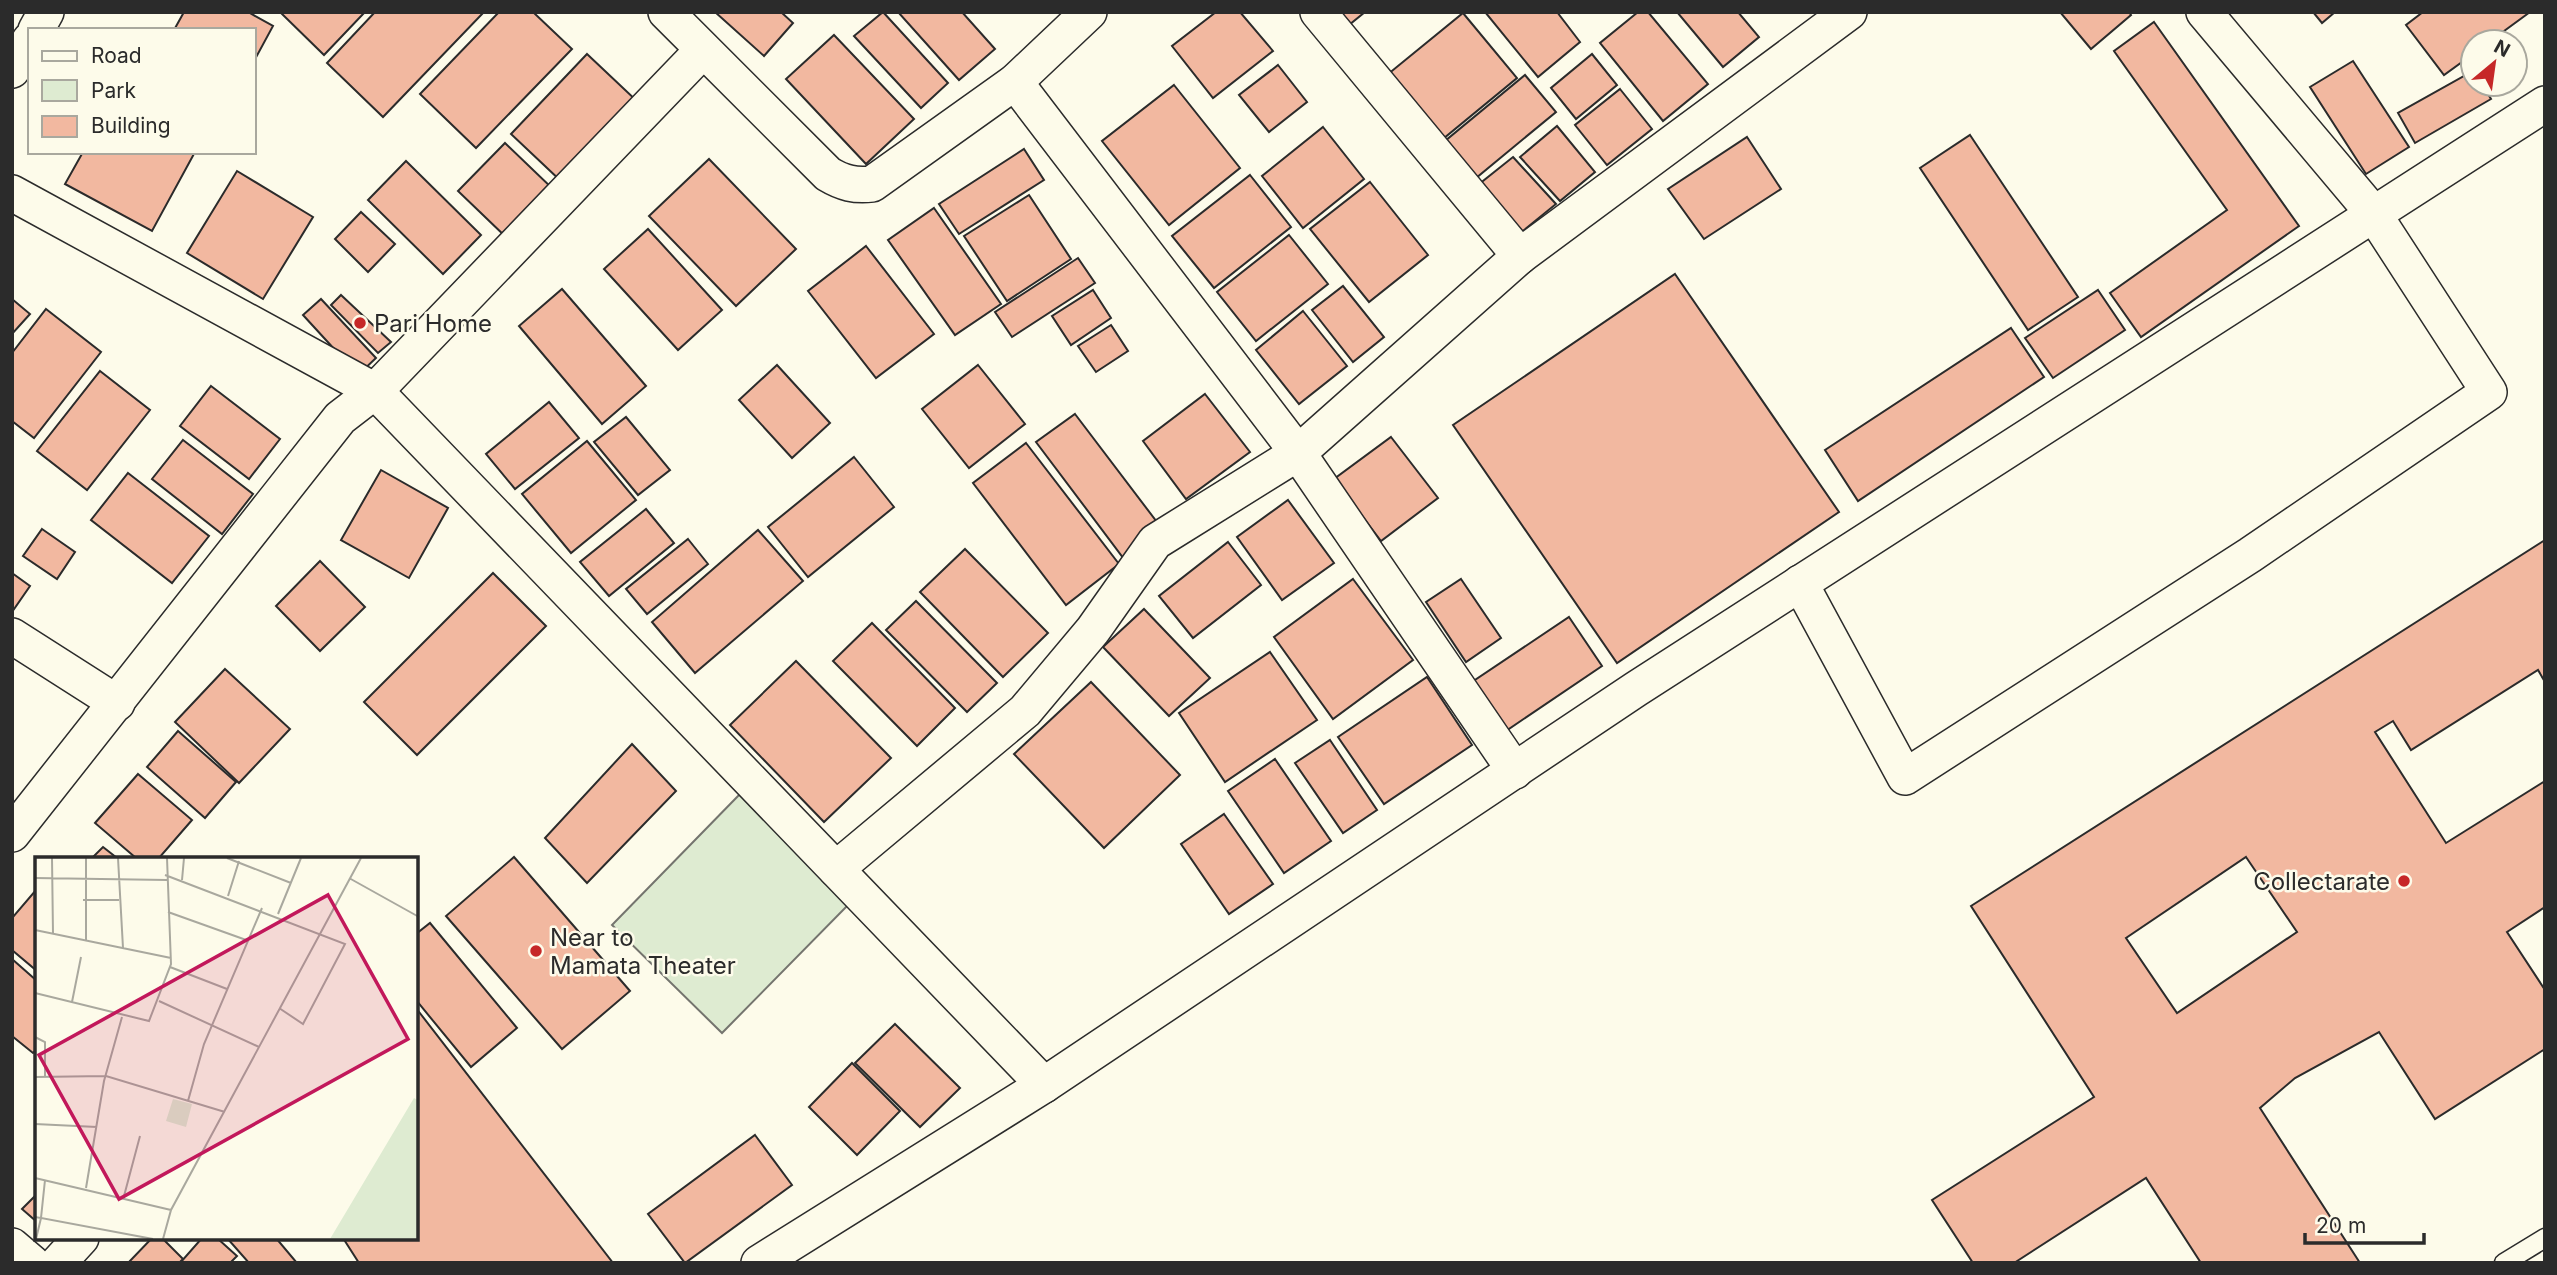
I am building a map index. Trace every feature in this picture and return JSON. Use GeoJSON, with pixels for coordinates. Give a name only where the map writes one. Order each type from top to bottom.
{"type":"FeatureCollection","features":[{"type":"Feature","properties":{"kind":"street"},"geometry":{"type":"LineString","coordinates":[[37,28],[47,12]]}},
{"type":"Feature","properties":{"kind":"street"},"geometry":{"type":"LineString","coordinates":[[666,12],[828,174],[842,183],[860,185],[872,184],[1015,82],[1089,12]]}},
{"type":"Feature","properties":{"kind":"street"},"geometry":{"type":"LineString","coordinates":[[1318,12],[1520,256]]}},
{"type":"Feature","properties":{"kind":"street"},"geometry":{"type":"LineString","coordinates":[[1800,583],[1905,777],[2227,570],[2489,392],[2373,213],[2204,12]]}},
{"type":"Feature","properties":{"kind":"street"},"geometry":{"type":"LineString","coordinates":[[836,869],[1025,711],[1093,630],[1155,541],[1298,453],[1520,256],[1848,13]]}},
{"type":"Feature","properties":{"kind":"street"},"geometry":{"type":"LineString","coordinates":[[12,70],[28,43]]}},
{"type":"Feature","properties":{"kind":"street"},"geometry":{"type":"LineString","coordinates":[[12,834],[340,418],[376,391],[704,50]]}},
{"type":"Feature","properties":{"kind":"street"},"geometry":{"type":"LineString","coordinates":[[1015,82],[1298,453],[1515,771]]}},
{"type":"Feature","properties":{"kind":"street"},"geometry":{"type":"LineString","coordinates":[[759,1263],[1044,1085],[1800,583],[2545,104]]}},
{"type":"Feature","properties":{"kind":"street"},"geometry":{"type":"LineString","coordinates":[[12,193],[376,391],[1044,1085]]}},
{"type":"Feature","properties":{"kind":"street"},"geometry":{"type":"LineString","coordinates":[[12,636],[117,703]]}},
{"type":"Feature","properties":{"kind":"street"},"geometry":{"type":"LineString","coordinates":[[58,1263],[79,1240]]}},
{"type":"Feature","properties":{"kind":"street"},"geometry":{"type":"LineString","coordinates":[[12,1245],[32,1263]]}},
{"type":"Feature","properties":{"kind":"lane"},"geometry":{"type":"LineString","coordinates":[[2504,1263],[2545,1238]]}},
{"type":"Feature","properties":{"kind":"green space"},"geometry":{"type":"Polygon","coordinates":[[[740,794],[850,903],[722,1033],[612,925],[740,794]]]}},
{"type":"Feature","properties":{"kind":"building"},"geometry":{"type":"Polygon","coordinates":[[[184,12],[248,12],[273,26],[256,57],[256,28],[175,28],[184,12]]]}},
{"type":"Feature","properties":{"kind":"building"},"geometry":{"type":"Polygon","coordinates":[[[280,12],[365,12],[324,55],[280,12]]]}},
{"type":"Feature","properties":{"kind":"building"},"geometry":{"type":"Polygon","coordinates":[[[375,12],[484,12],[383,117],[327,63],[375,12]]]}},
{"type":"Feature","properties":{"kind":"building"},"geometry":{"type":"Polygon","coordinates":[[[499,12],[533,12],[572,49],[476,148],[420,94],[499,12]]]}},
{"type":"Feature","properties":{"kind":"building"},"geometry":{"type":"Polygon","coordinates":[[[715,12],[781,12],[793,23],[764,56],[715,12]]]}},
{"type":"Feature","properties":{"kind":"building"},"geometry":{"type":"Polygon","coordinates":[[[883,12],[948,83],[921,108],[854,36],[883,12]]]}},
{"type":"Feature","properties":{"kind":"building"},"geometry":{"type":"Polygon","coordinates":[[[898,12],[962,12],[995,49],[959,80],[898,12]]]}},
{"type":"Feature","properties":{"kind":"building"},"geometry":{"type":"Polygon","coordinates":[[[1216,12],[1240,12],[1273,51],[1213,98],[1172,46],[1216,12]]]}},
{"type":"Feature","properties":{"kind":"building"},"geometry":{"type":"Polygon","coordinates":[[[1330,12],[1365,12],[1344,29],[1330,12]]]}},
{"type":"Feature","properties":{"kind":"building"},"geometry":{"type":"Polygon","coordinates":[[[1485,12],[1557,12],[1580,42],[1538,77],[1485,12]]]}},
{"type":"Feature","properties":{"kind":"building"},"geometry":{"type":"Polygon","coordinates":[[[1638,12],[1648,12],[1708,84],[1663,121],[1600,43],[1638,12]]]}},
{"type":"Feature","properties":{"kind":"building"},"geometry":{"type":"Polygon","coordinates":[[[1677,12],[1738,12],[1759,37],[1723,67],[1677,12]]]}},
{"type":"Feature","properties":{"kind":"building"},"geometry":{"type":"Polygon","coordinates":[[[2060,12],[2129,12],[2131,15],[2091,49],[2060,12]]]}},
{"type":"Feature","properties":{"kind":"building"},"geometry":{"type":"Polygon","coordinates":[[[2313,12],[2335,12],[2322,23],[2313,12]]]}},
{"type":"Feature","properties":{"kind":"building"},"geometry":{"type":"Polygon","coordinates":[[[2423,12],[2530,12],[2508,28],[2459,28],[2459,64],[2444,75],[2406,25],[2423,12]]]}},
{"type":"Feature","properties":{"kind":"building"},"geometry":{"type":"Polygon","coordinates":[[[1463,13],[1517,78],[1438,143],[1382,79],[1463,13]]]}},
{"type":"Feature","properties":{"kind":"building"},"geometry":{"type":"Polygon","coordinates":[[[2154,22],[2299,226],[2141,337],[2110,293],[2227,210],[2114,51],[2154,22]]]}},
{"type":"Feature","properties":{"kind":"building"},"geometry":{"type":"Polygon","coordinates":[[[834,35],[914,119],[866,164],[786,79],[834,35]]]}},
{"type":"Feature","properties":{"kind":"building"},"geometry":{"type":"Polygon","coordinates":[[[587,54],[640,104],[563,183],[511,134],[587,54]]]}},
{"type":"Feature","properties":{"kind":"building"},"geometry":{"type":"Polygon","coordinates":[[[1592,54],[1617,85],[1576,119],[1551,88],[1592,54]]]}},
{"type":"Feature","properties":{"kind":"building"},"geometry":{"type":"Polygon","coordinates":[[[2353,61],[2409,147],[2366,174],[2310,87],[2353,61]]]}},
{"type":"Feature","properties":{"kind":"building"},"geometry":{"type":"Polygon","coordinates":[[[1278,65],[1307,102],[1269,132],[1239,95],[1278,65]]]}},
{"type":"Feature","properties":{"kind":"building"},"geometry":{"type":"Polygon","coordinates":[[[1525,75],[1556,112],[1470,183],[1439,146],[1525,75]]]}},
{"type":"Feature","properties":{"kind":"building"},"geometry":{"type":"Polygon","coordinates":[[[2459,79],[2459,98],[2491,99],[2415,143],[2398,113],[2459,79]]]}},
{"type":"Feature","properties":{"kind":"building"},"geometry":{"type":"Polygon","coordinates":[[[1174,85],[1240,168],[1169,225],[1102,141],[1174,85]]]}},
{"type":"Feature","properties":{"kind":"building"},"geometry":{"type":"Polygon","coordinates":[[[1620,89],[1652,129],[1607,165],[1575,125],[1620,89]]]}},
{"type":"Feature","properties":{"kind":"building"},"geometry":{"type":"Polygon","coordinates":[[[1557,126],[1595,172],[1560,201],[1520,157],[1557,126]]]}},
{"type":"Feature","properties":{"kind":"building"},"geometry":{"type":"Polygon","coordinates":[[[1323,127],[1364,179],[1303,228],[1262,176],[1323,127]]]}},
{"type":"Feature","properties":{"kind":"building"},"geometry":{"type":"Polygon","coordinates":[[[1970,135],[2078,297],[2028,330],[1920,168],[1970,135]]]}},
{"type":"Feature","properties":{"kind":"building"},"geometry":{"type":"Polygon","coordinates":[[[1747,137],[1781,189],[1704,239],[1668,189],[1747,137]]]}},
{"type":"Feature","properties":{"kind":"building"},"geometry":{"type":"Polygon","coordinates":[[[505,143],[554,190],[508,239],[458,191],[505,143]]]}},
{"type":"Feature","properties":{"kind":"building"},"geometry":{"type":"Polygon","coordinates":[[[1024,149],[1044,180],[959,234],[939,204],[1024,149]]]}},
{"type":"Feature","properties":{"kind":"building"},"geometry":{"type":"Polygon","coordinates":[[[82,154],[194,154],[152,231],[65,184],[82,154]]]}},
{"type":"Feature","properties":{"kind":"building"},"geometry":{"type":"Polygon","coordinates":[[[1513,157],[1556,204],[1513,239],[1473,189],[1513,157]]]}},
{"type":"Feature","properties":{"kind":"building"},"geometry":{"type":"Polygon","coordinates":[[[709,159],[796,249],[736,306],[649,216],[709,159]]]}},
{"type":"Feature","properties":{"kind":"building"},"geometry":{"type":"Polygon","coordinates":[[[406,161],[481,235],[443,274],[368,200],[406,161]]]}},
{"type":"Feature","properties":{"kind":"building"},"geometry":{"type":"Polygon","coordinates":[[[237,171],[313,217],[263,299],[187,253],[237,171]]]}},
{"type":"Feature","properties":{"kind":"building"},"geometry":{"type":"Polygon","coordinates":[[[1250,175],[1291,227],[1214,288],[1172,236],[1250,175]]]}},
{"type":"Feature","properties":{"kind":"building"},"geometry":{"type":"Polygon","coordinates":[[[1370,182],[1428,255],[1369,302],[1310,229],[1370,182]]]}},
{"type":"Feature","properties":{"kind":"building"},"geometry":{"type":"Polygon","coordinates":[[[1029,195],[1071,259],[1007,301],[964,236],[1029,195]]]}},
{"type":"Feature","properties":{"kind":"building"},"geometry":{"type":"Polygon","coordinates":[[[934,208],[1001,304],[955,335],[888,240],[934,208]]]}},
{"type":"Feature","properties":{"kind":"building"},"geometry":{"type":"Polygon","coordinates":[[[361,212],[395,244],[368,272],[335,239],[361,212]]]}},
{"type":"Feature","properties":{"kind":"building"},"geometry":{"type":"Polygon","coordinates":[[[648,229],[722,310],[678,350],[604,269],[648,229]]]}},
{"type":"Feature","properties":{"kind":"building"},"geometry":{"type":"Polygon","coordinates":[[[1289,235],[1328,284],[1256,341],[1217,292],[1289,235]]]}},
{"type":"Feature","properties":{"kind":"building"},"geometry":{"type":"Polygon","coordinates":[[[866,246],[934,334],[876,378],[808,291],[866,246]]]}},
{"type":"Feature","properties":{"kind":"building"},"geometry":{"type":"Polygon","coordinates":[[[1078,258],[1095,283],[1012,337],[995,312],[1078,258]]]}},
{"type":"Feature","properties":{"kind":"building"},"geometry":{"type":"Polygon","coordinates":[[[1675,274],[1839,512],[1617,663],[1453,425],[1675,274]]]}},
{"type":"Feature","properties":{"kind":"building"},"geometry":{"type":"Polygon","coordinates":[[[1343,286],[1384,337],[1353,362],[1312,310],[1343,286]]]}},
{"type":"Feature","properties":{"kind":"building"},"geometry":{"type":"Polygon","coordinates":[[[562,289],[646,386],[602,424],[519,326],[562,289]]]}},
{"type":"Feature","properties":{"kind":"building"},"geometry":{"type":"Polygon","coordinates":[[[1093,290],[1111,318],[1071,345],[1052,316],[1093,290]]]}},
{"type":"Feature","properties":{"kind":"building"},"geometry":{"type":"Polygon","coordinates":[[[2098,290],[2125,330],[2053,378],[2025,338],[2098,290]]]}},
{"type":"Feature","properties":{"kind":"building","name":"Pari Home"},"geometry":{"type":"Polygon","coordinates":[[[341,295],[391,342],[378,353],[331,305],[341,295]]]}},
{"type":"Feature","properties":{"kind":"building"},"geometry":{"type":"Polygon","coordinates":[[[12,299],[30,314],[12,334],[12,299]]]}},
{"type":"Feature","properties":{"kind":"building"},"geometry":{"type":"Polygon","coordinates":[[[321,299],[376,358],[358,375],[303,315],[321,299]]]}},
{"type":"Feature","properties":{"kind":"building"},"geometry":{"type":"Polygon","coordinates":[[[46,309],[101,352],[34,438],[12,421],[12,353],[46,309]]]}},
{"type":"Feature","properties":{"kind":"building"},"geometry":{"type":"Polygon","coordinates":[[[1303,311],[1347,366],[1299,404],[1256,350],[1303,311]]]}},
{"type":"Feature","properties":{"kind":"building"},"geometry":{"type":"Polygon","coordinates":[[[1111,325],[1128,351],[1096,372],[1078,346],[1111,325]]]}},
{"type":"Feature","properties":{"kind":"building"},"geometry":{"type":"Polygon","coordinates":[[[2011,328],[2044,377],[1858,501],[1825,450],[2011,328]]]}},
{"type":"Feature","properties":{"kind":"building"},"geometry":{"type":"Polygon","coordinates":[[[777,365],[830,423],[792,458],[739,400],[777,365]]]}},
{"type":"Feature","properties":{"kind":"building"},"geometry":{"type":"Polygon","coordinates":[[[978,365],[1025,424],[969,468],[922,409],[978,365]]]}},
{"type":"Feature","properties":{"kind":"building"},"geometry":{"type":"Polygon","coordinates":[[[100,371],[150,410],[87,490],[37,451],[100,371]]]}},
{"type":"Feature","properties":{"kind":"building"},"geometry":{"type":"Polygon","coordinates":[[[211,386],[280,439],[249,479],[180,426],[211,386]]]}},
{"type":"Feature","properties":{"kind":"building"},"geometry":{"type":"Polygon","coordinates":[[[1205,394],[1250,452],[1186,499],[1143,441],[1205,394]]]}},
{"type":"Feature","properties":{"kind":"building"},"geometry":{"type":"Polygon","coordinates":[[[549,402],[579,438],[515,489],[486,454],[549,402]]]}},
{"type":"Feature","properties":{"kind":"building"},"geometry":{"type":"Polygon","coordinates":[[[1075,414],[1163,530],[1124,559],[1036,442],[1075,414]]]}},
{"type":"Feature","properties":{"kind":"building"},"geometry":{"type":"Polygon","coordinates":[[[626,417],[670,470],[638,495],[594,442],[626,417]]]}},
{"type":"Feature","properties":{"kind":"building"},"geometry":{"type":"Polygon","coordinates":[[[1391,437],[1438,498],[1381,541],[1334,479],[1391,437]]]}},
{"type":"Feature","properties":{"kind":"building"},"geometry":{"type":"Polygon","coordinates":[[[183,440],[253,494],[222,534],[152,479],[183,440]]]}},
{"type":"Feature","properties":{"kind":"building"},"geometry":{"type":"Polygon","coordinates":[[[587,441],[636,500],[571,553],[522,494],[587,441]]]}},
{"type":"Feature","properties":{"kind":"building"},"geometry":{"type":"Polygon","coordinates":[[[1026,443],[1119,564],[1066,605],[973,483],[1026,443]]]}},
{"type":"Feature","properties":{"kind":"building"},"geometry":{"type":"Polygon","coordinates":[[[854,457],[894,507],[808,577],[768,527],[854,457]]]}},
{"type":"Feature","properties":{"kind":"building"},"geometry":{"type":"Polygon","coordinates":[[[381,470],[448,508],[409,578],[341,540],[381,470]]]}},
{"type":"Feature","properties":{"kind":"building"},"geometry":{"type":"Polygon","coordinates":[[[128,473],[209,536],[172,583],[91,520],[128,473]]]}},
{"type":"Feature","properties":{"kind":"building"},"geometry":{"type":"Polygon","coordinates":[[[1288,500],[1334,563],[1282,600],[1237,537],[1288,500]]]}},
{"type":"Feature","properties":{"kind":"building"},"geometry":{"type":"Polygon","coordinates":[[[646,509],[674,543],[609,596],[580,562],[646,509]]]}},
{"type":"Feature","properties":{"kind":"building"},"geometry":{"type":"Polygon","coordinates":[[[42,529],[75,552],[57,579],[23,556],[42,529]]]}},
{"type":"Feature","properties":{"kind":"building"},"geometry":{"type":"Polygon","coordinates":[[[758,530],[803,581],[695,673],[652,622],[758,530]]]}},
{"type":"Feature","properties":{"kind":"building"},"geometry":{"type":"Polygon","coordinates":[[[688,539],[708,564],[647,614],[626,589],[688,539]]]}},
{"type":"Feature","properties":{"kind":"building","name":"Collectarate"},"geometry":{"type":"Polygon","coordinates":[[[2545,540],[2545,682],[2538,670],[2411,750],[2393,721],[2375,732],[2446,843],[2545,781],[2545,907],[2507,932],[2545,990],[2545,1049],[2435,1119],[2379,1032],[2295,1078],[2260,1108],[2360,1263],[2201,1263],[2146,1178],[2014,1263],[1973,1263],[1932,1200],[2094,1097],[1971,906],[2545,540]],[[2246,857],[2126,938],[2177,1013],[2297,932],[2246,857]]]}},
{"type":"Feature","properties":{"kind":"building"},"geometry":{"type":"Polygon","coordinates":[[[1228,542],[1261,585],[1193,638],[1159,596],[1228,542]]]}},
{"type":"Feature","properties":{"kind":"building"},"geometry":{"type":"Polygon","coordinates":[[[965,549],[1048,633],[1003,677],[920,592],[965,549]]]}},
{"type":"Feature","properties":{"kind":"building"},"geometry":{"type":"Polygon","coordinates":[[[320,561],[365,607],[320,651],[276,606],[320,561]]]}},
{"type":"Feature","properties":{"kind":"building"},"geometry":{"type":"Polygon","coordinates":[[[12,573],[30,586],[12,612],[12,573]]]}},
{"type":"Feature","properties":{"kind":"building"},"geometry":{"type":"Polygon","coordinates":[[[493,573],[546,626],[417,755],[364,702],[493,573]]]}},
{"type":"Feature","properties":{"kind":"building"},"geometry":{"type":"Polygon","coordinates":[[[1353,579],[1413,660],[1333,719],[1274,637],[1353,579]]]}},
{"type":"Feature","properties":{"kind":"building"},"geometry":{"type":"Polygon","coordinates":[[[1461,579],[1501,638],[1466,662],[1426,602],[1461,579]]]}},
{"type":"Feature","properties":{"kind":"building"},"geometry":{"type":"Polygon","coordinates":[[[916,601],[997,683],[967,712],[886,630],[916,601]]]}},
{"type":"Feature","properties":{"kind":"building"},"geometry":{"type":"Polygon","coordinates":[[[1144,609],[1210,678],[1169,716],[1103,647],[1144,609]]]}},
{"type":"Feature","properties":{"kind":"building"},"geometry":{"type":"Polygon","coordinates":[[[1569,617],[1602,666],[1497,737],[1463,688],[1569,617]]]}},
{"type":"Feature","properties":{"kind":"building"},"geometry":{"type":"Polygon","coordinates":[[[872,623],[955,708],[917,746],[833,661],[872,623]]]}},
{"type":"Feature","properties":{"kind":"building"},"geometry":{"type":"Polygon","coordinates":[[[1270,652],[1317,720],[1225,782],[1179,713],[1270,652]]]}},
{"type":"Feature","properties":{"kind":"building"},"geometry":{"type":"Polygon","coordinates":[[[796,661],[891,758],[824,822],[730,725],[796,661]]]}},
{"type":"Feature","properties":{"kind":"building"},"geometry":{"type":"Polygon","coordinates":[[[225,669],[290,729],[239,783],[175,722],[225,669]]]}},
{"type":"Feature","properties":{"kind":"building"},"geometry":{"type":"Polygon","coordinates":[[[1427,677],[1472,745],[1384,804],[1338,737],[1427,677]]]}},
{"type":"Feature","properties":{"kind":"building"},"geometry":{"type":"Polygon","coordinates":[[[1091,682],[1180,775],[1104,848],[1014,754],[1091,682]]]}},
{"type":"Feature","properties":{"kind":"building"},"geometry":{"type":"Polygon","coordinates":[[[178,731],[236,782],[205,818],[147,767],[178,731]]]}},
{"type":"Feature","properties":{"kind":"building"},"geometry":{"type":"Polygon","coordinates":[[[1330,740],[1377,810],[1343,833],[1295,763],[1330,740]]]}},
{"type":"Feature","properties":{"kind":"building"},"geometry":{"type":"Polygon","coordinates":[[[632,744],[676,791],[587,883],[545,838],[632,744]]]}},
{"type":"Feature","properties":{"kind":"building"},"geometry":{"type":"Polygon","coordinates":[[[1275,759],[1331,841],[1284,873],[1228,791],[1275,759]]]}},
{"type":"Feature","properties":{"kind":"building"},"geometry":{"type":"Polygon","coordinates":[[[138,774],[192,820],[160,857],[135,857],[95,823],[138,774]]]}},
{"type":"Feature","properties":{"kind":"building"},"geometry":{"type":"Polygon","coordinates":[[[1224,814],[1273,884],[1229,914],[1181,844],[1224,814]]]}},
{"type":"Feature","properties":{"kind":"building"},"geometry":{"type":"Polygon","coordinates":[[[103,847],[116,857],[93,857],[103,847]]]}},
{"type":"Feature","properties":{"kind":"building","name":"Near to Mamata Theater"},"geometry":{"type":"Polygon","coordinates":[[[514,857],[630,991],[562,1049],[446,916],[514,857]]]}},
{"type":"Feature","properties":{"kind":"building"},"geometry":{"type":"Polygon","coordinates":[[[35,891],[35,969],[12,950],[12,918],[35,891]]]}},
{"type":"Feature","properties":{"kind":"building"},"geometry":{"type":"Polygon","coordinates":[[[430,923],[517,1028],[471,1067],[418,1002],[418,932],[430,923]]]}},
{"type":"Feature","properties":{"kind":"building"},"geometry":{"type":"Polygon","coordinates":[[[12,959],[35,979],[35,1051],[33,1053],[12,1036],[12,959]]]}},
{"type":"Feature","properties":{"kind":"building"},"geometry":{"type":"Polygon","coordinates":[[[418,1011],[613,1263],[359,1263],[344,1240],[418,1240],[418,1011]]]}},
{"type":"Feature","properties":{"kind":"building"},"geometry":{"type":"Polygon","coordinates":[[[895,1024],[960,1088],[920,1127],[855,1063],[895,1024]]]}},
{"type":"Feature","properties":{"kind":"building"},"geometry":{"type":"Polygon","coordinates":[[[852,1063],[900,1111],[857,1155],[809,1107],[852,1063]]]}},
{"type":"Feature","properties":{"kind":"building"},"geometry":{"type":"Polygon","coordinates":[[[755,1135],[792,1185],[685,1263],[648,1214],[755,1135]]]}},
{"type":"Feature","properties":{"kind":"building"},"geometry":{"type":"Polygon","coordinates":[[[35,1196],[35,1220],[22,1209],[35,1196]]]}},
{"type":"Feature","properties":{"kind":"building"},"geometry":{"type":"Polygon","coordinates":[[[150,1240],[164,1240],[183,1259],[179,1263],[128,1263],[150,1240]]]}},
{"type":"Feature","properties":{"kind":"building"},"geometry":{"type":"Polygon","coordinates":[[[200,1240],[219,1240],[237,1256],[230,1263],[180,1263],[200,1240]]]}},
{"type":"Feature","properties":{"kind":"building"},"geometry":{"type":"Polygon","coordinates":[[[229,1240],[278,1240],[297,1263],[249,1263],[229,1240]]]}},
{"type":"Feature","properties":{"kind":"place","name":"Pari Home"},"geometry":{"type":"Point","coordinates":[360,323]}},
{"type":"Feature","properties":{"kind":"place","name":"Collectarate"},"geometry":{"type":"Point","coordinates":[2404,881]}},
{"type":"Feature","properties":{"kind":"place","name":"Near to Mamata Theater"},"geometry":{"type":"Point","coordinates":[536,951]}}]}
